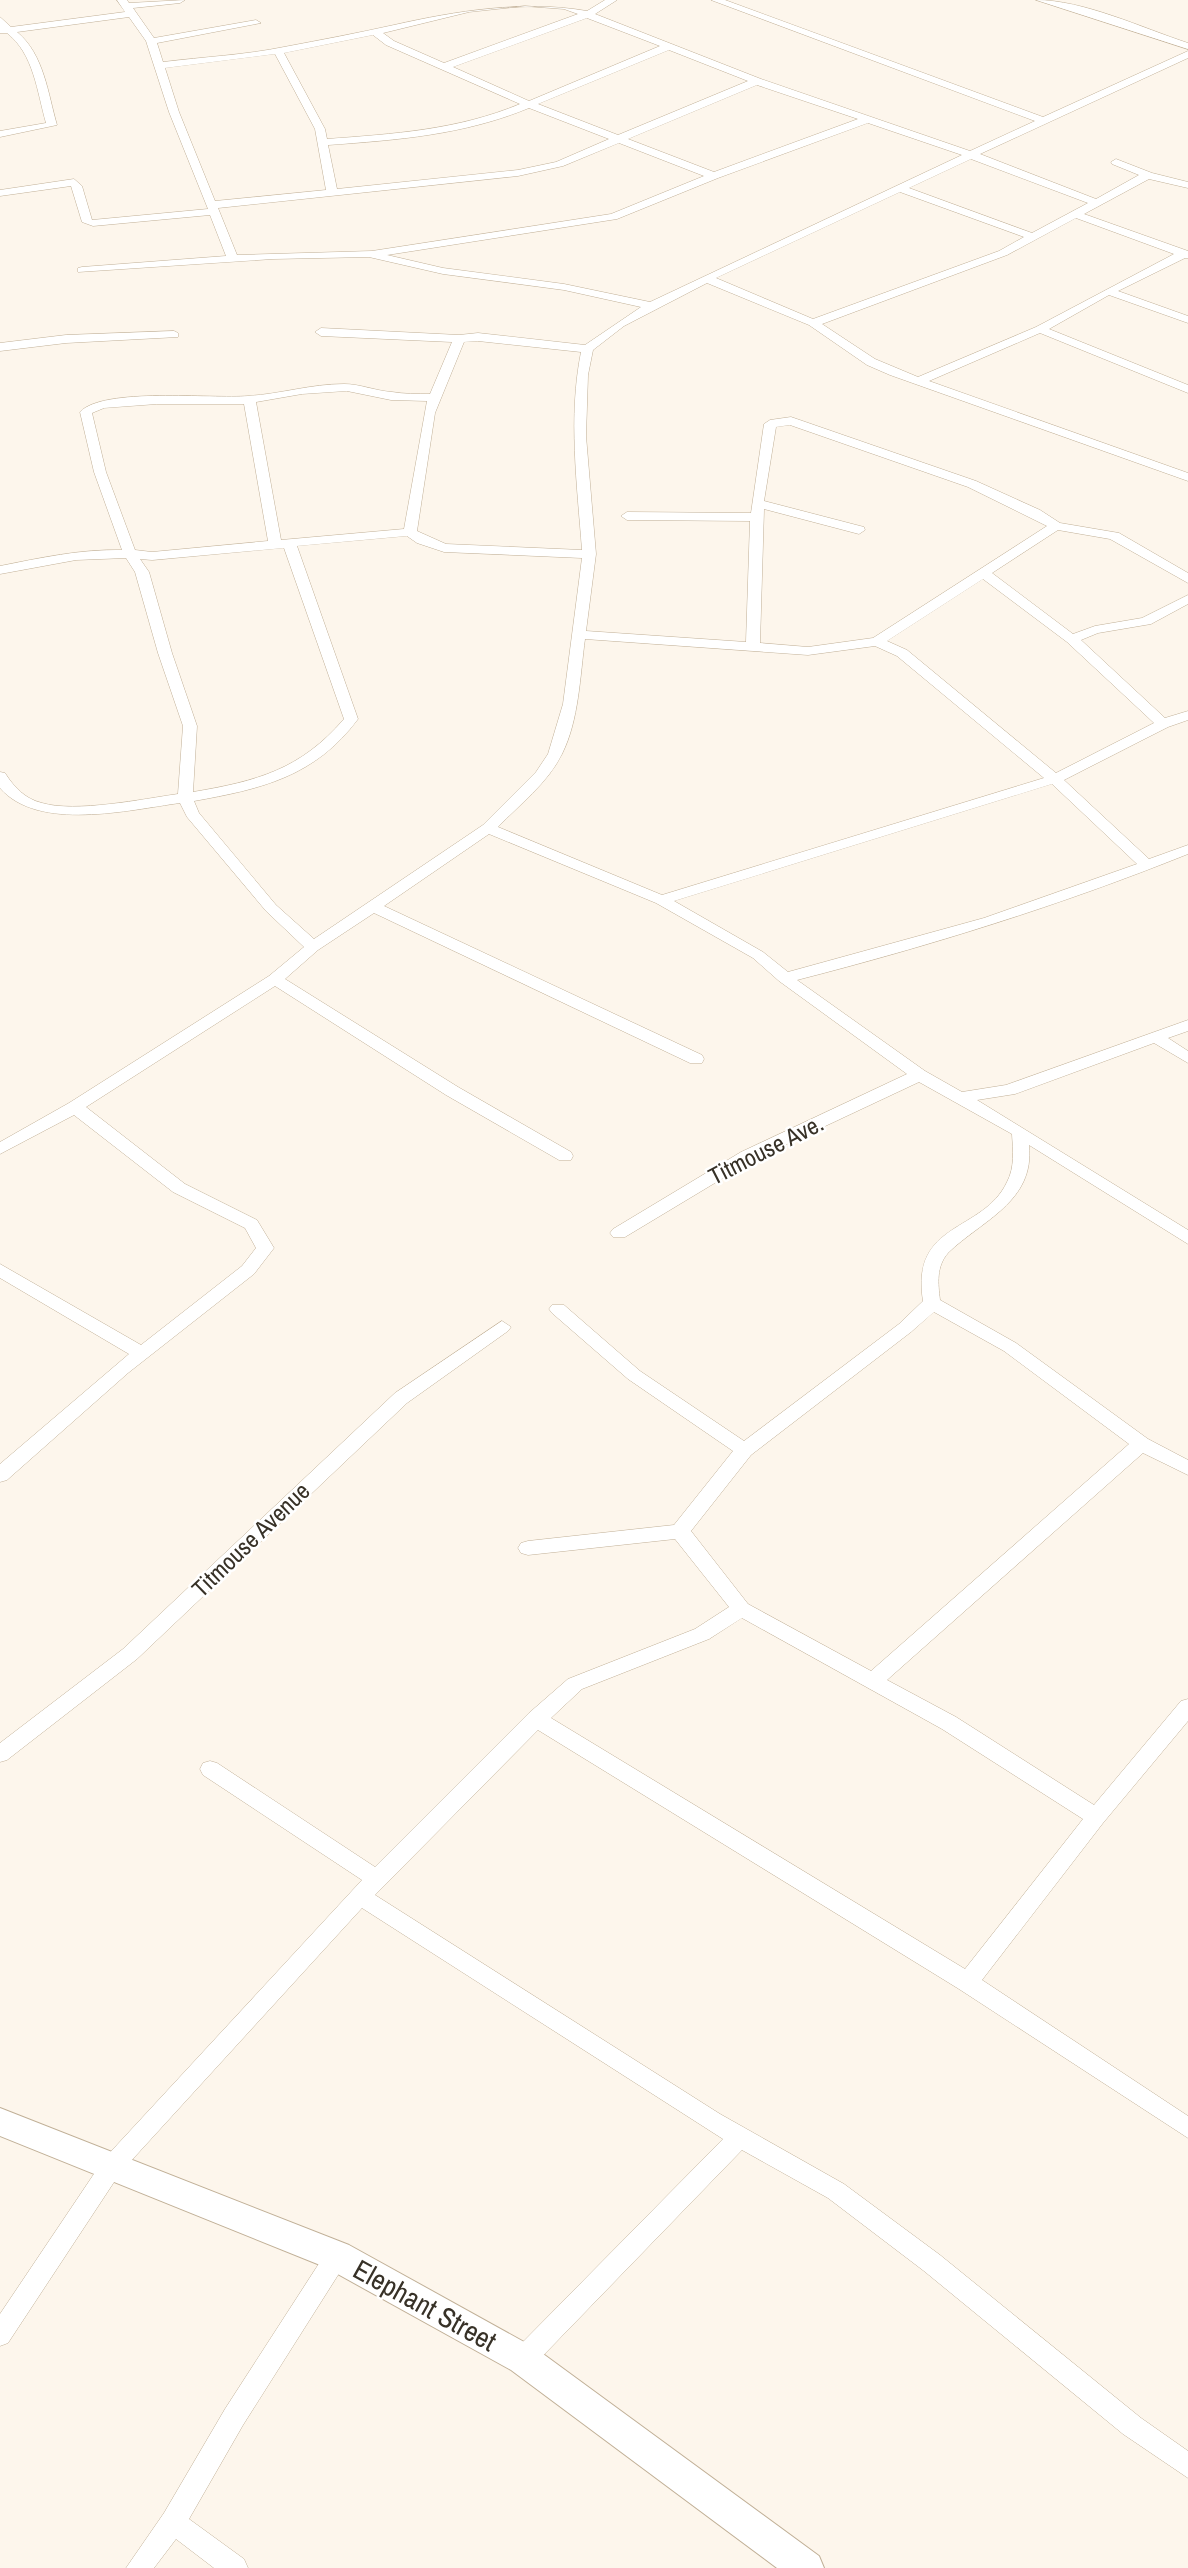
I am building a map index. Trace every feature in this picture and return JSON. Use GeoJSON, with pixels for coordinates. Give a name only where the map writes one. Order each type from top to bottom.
{"type":"FeatureCollection","features":[{"type":"Feature","properties":{"kind":"main road","name":"Elephant Street"},"geometry":{"type":"LineString","coordinates":[[0,2122],[337,2256],[523,2359],[806,2568]]}},
{"type":"Feature","properties":{"kind":"street"},"geometry":{"type":"LineString","coordinates":[[3,31],[127,7],[180,0]]}},
{"type":"Feature","properties":{"kind":"street"},"geometry":{"type":"LineString","coordinates":[[444,67],[588,14],[612,0]]}},
{"type":"Feature","properties":{"kind":"street"},"geometry":{"type":"LineString","coordinates":[[716,0],[1041,120]]}},
{"type":"Feature","properties":{"kind":"street"},"geometry":{"type":"LineString","coordinates":[[1041,0],[1081,10],[1188,46]]}},
{"type":"Feature","properties":{"kind":"street"},"geometry":{"type":"LineString","coordinates":[[158,66],[278,51],[500,4],[547,4],[575,8],[757,81],[970,154],[1095,202]]}},
{"type":"Feature","properties":{"kind":"street"},"geometry":{"type":"LineString","coordinates":[[127,7],[151,41],[211,208],[233,259]]}},
{"type":"Feature","properties":{"kind":"street"},"geometry":{"type":"LineString","coordinates":[[0,20],[3,31],[21,40],[29,54],[52,125],[0,134]]}},
{"type":"Feature","properties":{"kind":"street"},"geometry":{"type":"LineString","coordinates":[[151,41],[256,23]]}},
{"type":"Feature","properties":{"kind":"street"},"geometry":{"type":"LineString","coordinates":[[375,32],[390,43],[528,104],[714,176]]}},
{"type":"Feature","properties":{"kind":"street"},"geometry":{"type":"LineString","coordinates":[[324,142],[404,136],[464,127],[528,104],[669,46]]}},
{"type":"Feature","properties":{"kind":"street"},"geometry":{"type":"LineString","coordinates":[[278,51],[320,129],[332,193]]}},
{"type":"Feature","properties":{"kind":"street"},"geometry":{"type":"LineString","coordinates":[[321,332],[459,339],[478,337],[587,349],[651,306],[847,210],[1188,54]]}},
{"type":"Feature","properties":{"kind":"street"},"geometry":{"type":"LineString","coordinates":[[0,193],[74,182],[78,186],[83,214],[88,222],[93,223],[518,173],[559,164],[757,81]]}},
{"type":"Feature","properties":{"kind":"street"},"geometry":{"type":"LineString","coordinates":[[82,270],[233,259],[369,254],[613,218],[714,176],[869,119]]}},
{"type":"Feature","properties":{"kind":"street"},"geometry":{"type":"LineString","coordinates":[[1116,162],[1148,175],[1188,185]]}},
{"type":"Feature","properties":{"kind":"street"},"geometry":{"type":"LineString","coordinates":[[813,323],[986,260],[1148,175]]}},
{"type":"Feature","properties":{"kind":"street"},"geometry":{"type":"LineString","coordinates":[[900,188],[1031,236]]}},
{"type":"Feature","properties":{"kind":"street"},"geometry":{"type":"LineString","coordinates":[[1074,215],[1186,255]]}},
{"type":"Feature","properties":{"kind":"street"},"geometry":{"type":"LineString","coordinates":[[369,254],[443,271],[564,287],[651,306]]}},
{"type":"Feature","properties":{"kind":"street"},"geometry":{"type":"LineString","coordinates":[[918,381],[1040,329],[1108,291],[1186,255]]}},
{"type":"Feature","properties":{"kind":"street"},"geometry":{"type":"LineString","coordinates":[[708,279],[813,323],[871,362],[918,381],[1185,473]]}},
{"type":"Feature","properties":{"kind":"street"},"geometry":{"type":"LineString","coordinates":[[1108,291],[1188,320]]}},
{"type":"Feature","properties":{"kind":"street"},"geometry":{"type":"LineString","coordinates":[[1040,329],[1188,389]]}},
{"type":"Feature","properties":{"kind":"street"},"geometry":{"type":"LineString","coordinates":[[0,347],[66,339],[174,335]]}},
{"type":"Feature","properties":{"kind":"street"},"geometry":{"type":"LineString","coordinates":[[410,532],[429,413],[459,339]]}},
{"type":"Feature","properties":{"kind":"street"},"geometry":{"type":"LineString","coordinates":[[0,1149],[75,1107],[275,979],[313,947],[488,828],[541,775],[555,754],[570,704],[589,554],[582,495],[580,436],[582,374],[587,349]]}},
{"type":"Feature","properties":{"kind":"street"},"geometry":{"type":"LineString","coordinates":[[313,947],[271,908],[192,814],[185,797],[190,726],[165,653],[142,572],[129,552],[100,472],[86,412],[94,406],[130,401],[249,400],[302,390],[347,387],[390,396],[434,398]]}},
{"type":"Feature","properties":{"kind":"street"},"geometry":{"type":"LineString","coordinates":[[0,776],[16,796],[43,808],[105,807],[231,790],[274,779],[305,764],[335,739],[351,719],[282,542],[249,400]]}},
{"type":"Feature","properties":{"kind":"street"},"geometry":{"type":"LineString","coordinates":[[753,645],[758,511],[764,447],[770,424],[791,421],[972,484],[1056,526],[1114,536],[1188,579]]}},
{"type":"Feature","properties":{"kind":"street"},"geometry":{"type":"LineString","coordinates":[[627,516],[758,511],[859,530]]}},
{"type":"Feature","properties":{"kind":"street"},"geometry":{"type":"LineString","coordinates":[[577,634],[808,651],[877,642],[1056,526]]}},
{"type":"Feature","properties":{"kind":"street"},"geometry":{"type":"LineString","coordinates":[[0,570],[33,563],[129,552],[152,555],[410,532],[422,540],[444,548],[589,554]]}},
{"type":"Feature","properties":{"kind":"street"},"geometry":{"type":"LineString","coordinates":[[984,573],[1072,639],[1163,724]]}},
{"type":"Feature","properties":{"kind":"street"},"geometry":{"type":"LineString","coordinates":[[1072,639],[1095,630],[1146,621],[1188,599]]}},
{"type":"Feature","properties":{"kind":"street"},"geometry":{"type":"LineString","coordinates":[[877,642],[902,653],[1055,779],[1148,866]]}},
{"type":"Feature","properties":{"kind":"street"},"geometry":{"type":"LineString","coordinates":[[661,900],[1055,779],[1163,724],[1188,715]]}},
{"type":"Feature","properties":{"kind":"street"},"geometry":{"type":"LineString","coordinates":[[488,828],[661,900],[758,955],[785,978],[919,1075],[1001,1120],[1188,1238]]}},
{"type":"Feature","properties":{"kind":"street"},"geometry":{"type":"LineString","coordinates":[[785,978],[951,933],[1082,891],[1188,849]]}},
{"type":"Feature","properties":{"kind":"street"},"geometry":{"type":"LineString","coordinates":[[374,907],[696,1059]]}},
{"type":"Feature","properties":{"kind":"street"},"geometry":{"type":"LineString","coordinates":[[275,979],[452,1091],[565,1156]]}},
{"type":"Feature","properties":{"kind":"street"},"geometry":{"type":"LineString","coordinates":[[962,1097],[1009,1090],[1188,1025]]}},
{"type":"Feature","properties":{"kind":"street"},"geometry":{"type":"LineString","coordinates":[[1155,1036],[1188,1058]]}},
{"type":"Feature","properties":{"kind":"street","name":"Titmouse Ave."},"geometry":{"type":"LineString","coordinates":[[619,1233],[747,1156],[919,1075]]}},
{"type":"Feature","properties":{"kind":"street"},"geometry":{"type":"LineString","coordinates":[[1001,1120],[1009,1090]]}},
{"type":"Feature","properties":{"kind":"street"},"geometry":{"type":"LineString","coordinates":[[0,1475],[141,1353],[248,1270],[265,1248],[251,1224],[179,1188],[75,1107]]}},
{"type":"Feature","properties":{"kind":"street"},"geometry":{"type":"LineString","coordinates":[[932,1303],[932,1264],[943,1246],[1002,1201],[1017,1182],[1024,1157],[1020,1134]]}},
{"type":"Feature","properties":{"kind":"street"},"geometry":{"type":"LineString","coordinates":[[0,1270],[141,1353]]}},
{"type":"Feature","properties":{"kind":"street"},"geometry":{"type":"LineString","coordinates":[[932,1303],[1010,1347],[1141,1444],[1188,1468]]}},
{"type":"Feature","properties":{"kind":"street"},"geometry":{"type":"LineString","coordinates":[[528,1548],[680,1531],[744,1450],[905,1328],[932,1303]]}},
{"type":"Feature","properties":{"kind":"street"},"geometry":{"type":"LineString","coordinates":[[558,1309],[634,1375],[744,1450]]}},
{"type":"Feature","properties":{"kind":"street","name":"Titmouse Avenue"},"geometry":{"type":"LineString","coordinates":[[0,1754],[130,1654],[401,1398],[502,1327]]}},
{"type":"Feature","properties":{"kind":"street"},"geometry":{"type":"LineString","coordinates":[[874,1680],[1141,1444]]}},
{"type":"Feature","properties":{"kind":"street"},"geometry":{"type":"LineString","coordinates":[[680,1531],[741,1609],[949,1723],[1096,1817]]}},
{"type":"Feature","properties":{"kind":"street"},"geometry":{"type":"LineString","coordinates":[[0,2335],[112,2166],[360,1896],[536,1720],[575,1684],[702,1634],[741,1609]]}},
{"type":"Feature","properties":{"kind":"street"},"geometry":{"type":"LineString","coordinates":[[967,1982],[994,1951],[1096,1817],[1188,1707]]}},
{"type":"Feature","properties":{"kind":"street"},"geometry":{"type":"LineString","coordinates":[[536,1720],[967,1982],[1188,2128]]}},
{"type":"Feature","properties":{"kind":"street"},"geometry":{"type":"LineString","coordinates":[[210,1769],[378,1880]]}},
{"type":"Feature","properties":{"kind":"street"},"geometry":{"type":"LineString","coordinates":[[360,1896],[740,2137],[836,2191],[932,2263],[1132,2426],[1188,2466]]}},
{"type":"Feature","properties":{"kind":"street"},"geometry":{"type":"LineString","coordinates":[[523,2359],[740,2137]]}},
{"type":"Feature","properties":{"kind":"street"},"geometry":{"type":"LineString","coordinates":[[139,2568],[173,2522],[234,2417],[337,2256]]}},
{"type":"Feature","properties":{"kind":"street"},"geometry":{"type":"LineString","coordinates":[[173,2522],[235,2568]]}}]}
